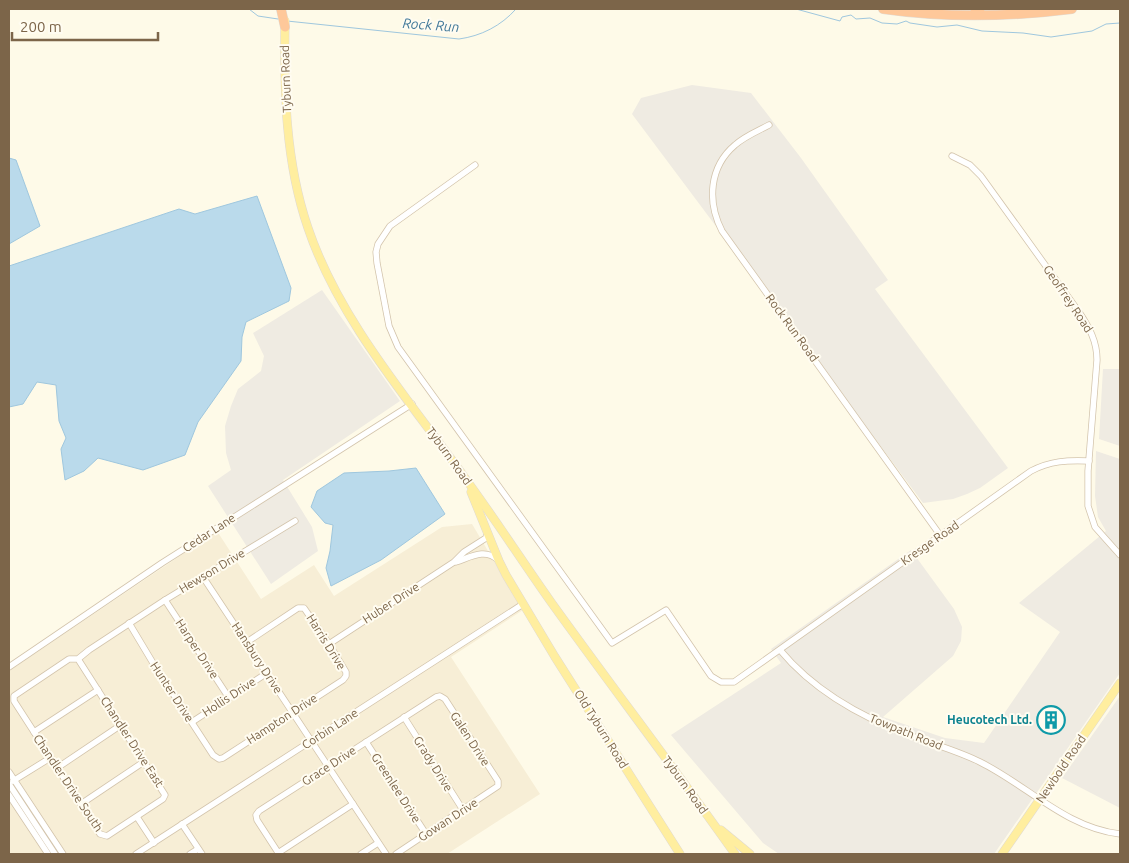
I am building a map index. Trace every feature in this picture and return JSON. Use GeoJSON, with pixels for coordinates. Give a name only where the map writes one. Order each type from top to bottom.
{"type":"FeatureCollection","features":[{"type":"Feature","properties":{"kind":"highway"},"geometry":{"type":"LineString","coordinates":[[281,9],[285,26]]}},
{"type":"Feature","properties":{"kind":"highway"},"geometry":{"type":"LineString","coordinates":[[883,9],[961,15],[1015,14],[1072,9]]}},
{"type":"Feature","properties":{"kind":"highway"},"geometry":{"type":"LineString","coordinates":[[975,9],[980,9]]}},
{"type":"Feature","properties":{"kind":"main road","name":"Tyburn Road"},"geometry":{"type":"LineString","coordinates":[[285,9],[288,132],[298,197],[308,230],[326,272],[348,313],[374,352],[735,854]]}},
{"type":"Feature","properties":{"kind":"main road","name":"Old Tyburn Road"},"geometry":{"type":"LineString","coordinates":[[467,481],[499,561],[523,604],[680,854]]}},
{"type":"Feature","properties":{"kind":"main road","name":"Newbold Road"},"geometry":{"type":"LineString","coordinates":[[1002,854],[1120,683]]}},
{"type":"Feature","properties":{"kind":"main road"},"geometry":{"type":"LineString","coordinates":[[708,817],[750,854]]}},
{"type":"Feature","properties":{"kind":"street","name":"Rock Run Road"},"geometry":{"type":"LineString","coordinates":[[769,125],[734,146],[719,166],[712,191],[714,210],[719,224],[940,535]]}},
{"type":"Feature","properties":{"kind":"street","name":"Geoffrey Road"},"geometry":{"type":"LineString","coordinates":[[952,156],[970,165],[981,176],[1079,312],[1092,333],[1097,351],[1097,360],[1087,499],[1090,514],[1100,533],[1120,555]]}},
{"type":"Feature","properties":{"kind":"street","name":"Kresge Road"},"geometry":{"type":"LineString","coordinates":[[475,165],[395,222],[386,231],[378,244],[376,252],[380,284],[390,331],[398,347],[612,643],[666,610],[710,674],[721,682],[734,682],[1012,484],[1041,466],[1067,460],[1089,461]]}},
{"type":"Feature","properties":{"kind":"street","name":"Cedar Lane"},"geometry":{"type":"LineString","coordinates":[[9,667],[162,563],[412,404]]}},
{"type":"Feature","properties":{"kind":"street","name":"Hewson Drive"},"geometry":{"type":"LineString","coordinates":[[14,696],[69,659],[78,659],[165,600],[295,521]]}},
{"type":"Feature","properties":{"kind":"street","name":"Huber Drive"},"geometry":{"type":"LineString","coordinates":[[329,644],[454,562],[464,552],[486,538],[486,531]]}},
{"type":"Feature","properties":{"kind":"street","name":"Huber Drive"},"geometry":{"type":"LineString","coordinates":[[454,562],[484,553],[491,555],[499,561]]}},
{"type":"Feature","properties":{"kind":"street","name":"Hansbury Drive"},"geometry":{"type":"LineString","coordinates":[[203,576],[386,854]]}},
{"type":"Feature","properties":{"kind":"street","name":"Harper Drive"},"geometry":{"type":"LineString","coordinates":[[165,600],[229,698]]}},
{"type":"Feature","properties":{"kind":"street","name":"Corbin Lane"},"geometry":{"type":"LineString","coordinates":[[136,854],[523,604]]}},
{"type":"Feature","properties":{"kind":"street","name":"Harris Drive"},"geometry":{"type":"LineString","coordinates":[[246,642],[298,608],[304,608],[329,644],[346,672],[346,676]]}},
{"type":"Feature","properties":{"kind":"street","name":"Hunter Drive"},"geometry":{"type":"LineString","coordinates":[[130,623],[153,663],[213,755],[217,758]]}},
{"type":"Feature","properties":{"kind":"street","name":"Towpath Road"},"geometry":{"type":"LineString","coordinates":[[780,650],[810,679],[836,699],[859,712],[899,731],[952,749],[979,761],[1021,786],[1040,800],[1085,825],[1105,832],[1120,834]]}},
{"type":"Feature","properties":{"kind":"street","name":"Chandler Drive East"},"geometry":{"type":"LineString","coordinates":[[78,659],[165,793],[163,800],[138,817]]}},
{"type":"Feature","properties":{"kind":"street","name":"Hollis Drive"},"geometry":{"type":"LineString","coordinates":[[192,722],[267,673]]}},
{"type":"Feature","properties":{"kind":"street","name":"Hampton Drive"},"geometry":{"type":"LineString","coordinates":[[217,758],[223,758],[343,680],[346,676]]}},
{"type":"Feature","properties":{"kind":"street"},"geometry":{"type":"LineString","coordinates":[[34,732],[98,690]]}},
{"type":"Feature","properties":{"kind":"street","name":"Chandler Drive South"},"geometry":{"type":"LineString","coordinates":[[14,696],[14,702],[100,834],[107,836],[138,817]]}},
{"type":"Feature","properties":{"kind":"street","name":"Grace Drive"},"geometry":{"type":"LineString","coordinates":[[278,854],[257,820],[257,813],[404,717],[440,696]]}},
{"type":"Feature","properties":{"kind":"street","name":"Galen Drive"},"geometry":{"type":"LineString","coordinates":[[440,696],[445,699],[498,784]]}},
{"type":"Feature","properties":{"kind":"street","name":"Grady Drive"},"geometry":{"type":"LineString","coordinates":[[404,717],[463,810]]}},
{"type":"Feature","properties":{"kind":"street"},"geometry":{"type":"LineString","coordinates":[[57,768],[121,725]]}},
{"type":"Feature","properties":{"kind":"street","name":"Greenlee Drive"},"geometry":{"type":"LineString","coordinates":[[366,742],[426,834]]}},
{"type":"Feature","properties":{"kind":"street"},"geometry":{"type":"LineString","coordinates":[[11,783],[50,758]]}},
{"type":"Feature","properties":{"kind":"street"},"geometry":{"type":"LineString","coordinates":[[81,804],[145,761]]}},
{"type":"Feature","properties":{"kind":"street"},"geometry":{"type":"LineString","coordinates":[[9,772],[11,783],[55,854]]}},
{"type":"Feature","properties":{"kind":"street"},"geometry":{"type":"LineString","coordinates":[[11,783],[63,854]]}},
{"type":"Feature","properties":{"kind":"street","name":"Gowan Drive"},"geometry":{"type":"LineString","coordinates":[[396,854],[497,788],[498,784]]}},
{"type":"Feature","properties":{"kind":"street"},"geometry":{"type":"LineString","coordinates":[[9,795],[48,854]]}},
{"type":"Feature","properties":{"kind":"street"},"geometry":{"type":"LineString","coordinates":[[278,854],[353,804]]}},
{"type":"Feature","properties":{"kind":"street"},"geometry":{"type":"LineString","coordinates":[[138,817],[154,843]]}},
{"type":"Feature","properties":{"kind":"street"},"geometry":{"type":"LineString","coordinates":[[182,824],[200,852],[190,854]]}},
{"type":"Feature","properties":{"kind":"street"},"geometry":{"type":"LineString","coordinates":[[361,854],[378,843]]}},
{"type":"Feature","properties":{"kind":"shaded area"},"geometry":{"type":"Polygon","coordinates":[[[692,85],[751,93],[801,158],[888,280],[875,289],[1008,468],[980,488],[967,494],[953,499],[923,503],[632,114],[641,98],[692,85]]]}},
{"type":"Feature","properties":{"kind":"shaded area"},"geometry":{"type":"Polygon","coordinates":[[[322,290],[400,401],[283,480],[312,527],[318,551],[271,584],[208,486],[231,470],[226,453],[225,426],[231,406],[238,389],[261,371],[264,356],[253,333],[322,290]]]}},
{"type":"Feature","properties":{"kind":"shaded area"},"geometry":{"type":"Polygon","coordinates":[[[1103,369],[1120,369],[1120,446],[1099,439],[1103,369]]]}},
{"type":"Feature","properties":{"kind":"shaded area"},"geometry":{"type":"Polygon","coordinates":[[[1096,451],[1120,459],[1120,673],[994,854],[779,854],[763,843],[671,735],[781,663],[771,649],[911,550],[954,609],[962,627],[961,641],[953,656],[883,717],[945,738],[984,743],[1060,632],[1019,603],[1106,531],[1098,517],[1095,496],[1096,451]]]}},
{"type":"Feature","properties":{"kind":"shaded area"},"geometry":{"type":"Polygon","coordinates":[[[472,524],[523,610],[451,657],[540,794],[447,854],[9,854],[9,671],[217,531],[261,599],[314,565],[334,596],[442,527],[472,524]]]}},
{"type":"Feature","properties":{"kind":"shaded area"},"geometry":{"type":"Polygon","coordinates":[[[1120,696],[1120,808],[1062,778],[1120,696]]]}},
{"type":"Feature","properties":{"kind":"water"},"geometry":{"type":"Polygon","coordinates":[[[9,158],[16,160],[40,226],[9,244],[9,158]]]}},
{"type":"Feature","properties":{"kind":"water"},"geometry":{"type":"Polygon","coordinates":[[[257,196],[291,288],[289,301],[246,322],[242,337],[241,361],[198,422],[185,455],[143,470],[98,458],[84,471],[65,480],[61,449],[66,438],[59,421],[56,385],[37,382],[23,404],[9,407],[9,266],[179,209],[195,214],[257,196]]]}},
{"type":"Feature","properties":{"kind":"water"},"geometry":{"type":"Polygon","coordinates":[[[416,468],[445,514],[381,560],[331,586],[326,568],[333,525],[325,523],[311,507],[317,491],[344,473],[416,468]]]}},
{"type":"Feature","properties":{"kind":"waterway","name":"Rock Run"},"geometry":{"type":"LineString","coordinates":[[249,9],[258,16],[278,19]]}},
{"type":"Feature","properties":{"kind":"waterway","name":"Rock Run"},"geometry":{"type":"LineString","coordinates":[[287,21],[459,39],[490,29],[516,9]]}},
{"type":"Feature","properties":{"kind":"waterway","name":"Rock Run"},"geometry":{"type":"LineString","coordinates":[[796,9],[840,21],[842,17],[851,15],[856,19],[870,18],[882,23],[897,24],[906,21],[937,27],[957,25],[982,31],[1023,33],[1051,37],[1092,31],[1106,24],[1120,23]]}},
{"type":"Feature","properties":{"kind":"place","name":"Heucotech Ltd."},"geometry":{"type":"Point","coordinates":[1051,720]}}]}
